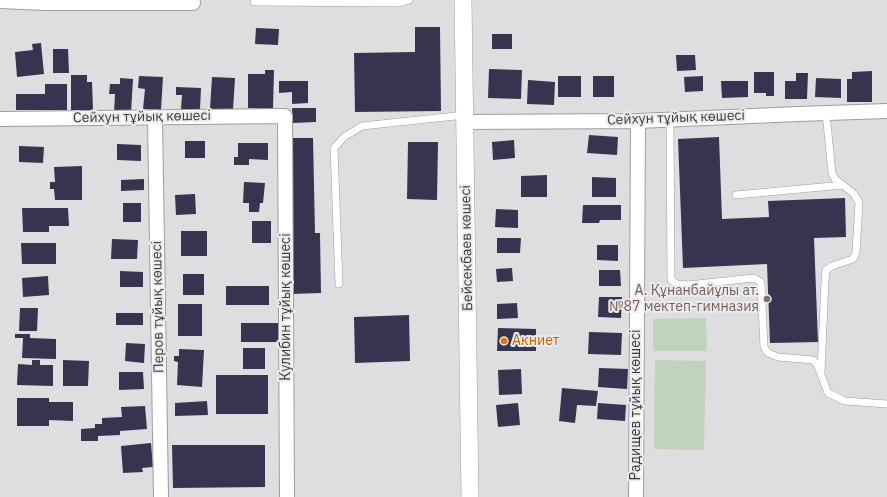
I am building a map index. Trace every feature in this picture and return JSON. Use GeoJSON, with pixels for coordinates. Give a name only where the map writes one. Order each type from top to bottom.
{"type":"FeatureCollection","features":[{"type":"Feature","properties":{"kind":"street","name":"Бейсекбаев көшесі"},"geometry":{"type":"LineString","coordinates":[[463,0],[470,497]]}},
{"type":"Feature","properties":{"kind":"street"},"geometry":{"type":"LineString","coordinates":[[0,1],[45,3],[193,2]]}},
{"type":"Feature","properties":{"kind":"street","name":"Сейхун тұйық көшесі"},"geometry":{"type":"LineString","coordinates":[[465,119],[638,121],[887,111]]}},
{"type":"Feature","properties":{"kind":"street","name":"Сейхун тұйық көшесі"},"geometry":{"type":"LineString","coordinates":[[0,119],[285,116]]}},
{"type":"Feature","properties":{"kind":"street","name":"Кулибин тұйық көшесі"},"geometry":{"type":"LineString","coordinates":[[285,116],[287,497]]}},
{"type":"Feature","properties":{"kind":"street","name":"Перов тұйық көшесі"},"geometry":{"type":"LineString","coordinates":[[155,117],[161,497]]}},
{"type":"Feature","properties":{"kind":"street","name":"Радищев тұйық көшесі"},"geometry":{"type":"LineString","coordinates":[[636,497],[638,121]]}},
{"type":"Feature","properties":{"kind":"lane"},"geometry":{"type":"LineString","coordinates":[[254,2],[400,3],[409,0]]}},
{"type":"Feature","properties":{"kind":"lane"},"geometry":{"type":"LineString","coordinates":[[821,376],[824,281],[826,270],[832,266],[853,259],[856,253],[859,202],[853,193],[836,179],[832,173],[826,113]]}},
{"type":"Feature","properties":{"kind":"lane"},"geometry":{"type":"LineString","coordinates":[[339,284],[334,148],[344,137],[362,126],[465,119]]}},
{"type":"Feature","properties":{"kind":"lane"},"geometry":{"type":"LineString","coordinates":[[670,119],[671,280],[677,284],[688,285],[754,278],[761,282],[764,347],[768,353],[778,357],[813,360],[817,364],[828,393],[845,401],[887,404]]}},
{"type":"Feature","properties":{"kind":"lane"},"geometry":{"type":"LineString","coordinates":[[736,195],[843,185]]}},
{"type":"Feature","properties":{"kind":"green space"},"geometry":{"type":"Polygon","coordinates":[[[706,318],[707,351],[653,351],[653,319],[706,318]]]}},
{"type":"Feature","properties":{"kind":"green space"},"geometry":{"type":"Polygon","coordinates":[[[655,360],[706,361],[704,450],[654,449],[655,360]]]}},
{"type":"Feature","properties":{"kind":"building"},"geometry":{"type":"Polygon","coordinates":[[[415,27],[440,27],[441,111],[355,112],[354,53],[415,52],[415,27]]]}},
{"type":"Feature","properties":{"kind":"building"},"geometry":{"type":"Polygon","coordinates":[[[256,28],[279,29],[278,45],[255,44],[256,28]]]}},
{"type":"Feature","properties":{"kind":"building"},"geometry":{"type":"Polygon","coordinates":[[[492,34],[512,34],[512,49],[492,49],[492,34]]]}},
{"type":"Feature","properties":{"kind":"building"},"geometry":{"type":"Polygon","coordinates":[[[41,43],[44,74],[17,77],[15,52],[33,50],[32,44],[41,43]]]}},
{"type":"Feature","properties":{"kind":"building"},"geometry":{"type":"Polygon","coordinates":[[[53,49],[68,49],[69,73],[53,73],[53,49]]]}},
{"type":"Feature","properties":{"kind":"building"},"geometry":{"type":"Polygon","coordinates":[[[676,55],[695,55],[696,70],[677,71],[676,55]]]}},
{"type":"Feature","properties":{"kind":"building"},"geometry":{"type":"Polygon","coordinates":[[[489,69],[522,70],[521,99],[488,98],[489,69]]]}},
{"type":"Feature","properties":{"kind":"building"},"geometry":{"type":"Polygon","coordinates":[[[265,70],[274,70],[273,109],[248,108],[248,74],[265,74],[265,70]]]}},
{"type":"Feature","properties":{"kind":"building"},"geometry":{"type":"Polygon","coordinates":[[[872,71],[872,102],[847,102],[847,79],[852,79],[852,72],[872,71]]]}},
{"type":"Feature","properties":{"kind":"building"},"geometry":{"type":"Polygon","coordinates":[[[754,72],[774,72],[774,96],[766,96],[766,93],[754,93],[754,72]]]}},
{"type":"Feature","properties":{"kind":"building"},"geometry":{"type":"Polygon","coordinates":[[[796,73],[808,73],[807,99],[785,99],[785,81],[796,81],[796,73]]]}},
{"type":"Feature","properties":{"kind":"building"},"geometry":{"type":"Polygon","coordinates":[[[71,75],[87,75],[87,82],[92,82],[93,110],[71,110],[71,75]]]}},
{"type":"Feature","properties":{"kind":"building"},"geometry":{"type":"Polygon","coordinates":[[[139,76],[163,77],[161,110],[143,109],[145,89],[138,88],[139,76]]]}},
{"type":"Feature","properties":{"kind":"building"},"geometry":{"type":"Polygon","coordinates":[[[558,76],[581,76],[581,97],[558,97],[558,76]]]}},
{"type":"Feature","properties":{"kind":"building"},"geometry":{"type":"Polygon","coordinates":[[[593,76],[614,76],[614,97],[593,97],[593,76]]]}},
{"type":"Feature","properties":{"kind":"building"},"geometry":{"type":"Polygon","coordinates":[[[703,76],[703,91],[685,92],[684,77],[703,76]]]}},
{"type":"Feature","properties":{"kind":"building"},"geometry":{"type":"Polygon","coordinates":[[[212,77],[235,78],[233,110],[210,109],[212,77]]]}},
{"type":"Feature","properties":{"kind":"building"},"geometry":{"type":"Polygon","coordinates":[[[120,78],[133,79],[131,113],[114,113],[115,94],[109,94],[110,84],[120,84],[120,78]]]}},
{"type":"Feature","properties":{"kind":"building"},"geometry":{"type":"Polygon","coordinates":[[[816,78],[841,79],[841,98],[815,97],[816,78]]]}},
{"type":"Feature","properties":{"kind":"building"},"geometry":{"type":"Polygon","coordinates":[[[528,80],[555,82],[554,105],[527,104],[528,80]]]}},
{"type":"Feature","properties":{"kind":"building"},"geometry":{"type":"Polygon","coordinates":[[[279,81],[308,81],[308,103],[292,104],[292,92],[279,93],[279,81]]]}},
{"type":"Feature","properties":{"kind":"building"},"geometry":{"type":"Polygon","coordinates":[[[721,81],[748,81],[748,97],[722,98],[721,81]]]}},
{"type":"Feature","properties":{"kind":"building"},"geometry":{"type":"Polygon","coordinates":[[[45,84],[67,84],[67,110],[16,110],[16,94],[45,94],[45,84]]]}},
{"type":"Feature","properties":{"kind":"building"},"geometry":{"type":"Polygon","coordinates":[[[176,87],[201,88],[200,110],[181,109],[182,95],[176,95],[176,87]]]}},
{"type":"Feature","properties":{"kind":"building"},"geometry":{"type":"Polygon","coordinates":[[[292,108],[316,108],[316,122],[293,123],[292,108]]]}},
{"type":"Feature","properties":{"kind":"building"},"geometry":{"type":"Polygon","coordinates":[[[589,135],[618,137],[617,155],[587,153],[589,135]]]}},
{"type":"Feature","properties":{"kind":"building"},"geometry":{"type":"Polygon","coordinates":[[[719,137],[722,219],[769,217],[768,201],[845,198],[846,237],[814,238],[818,342],[770,343],[767,264],[683,268],[678,139],[719,137]]]}},
{"type":"Feature","properties":{"kind":"building"},"geometry":{"type":"Polygon","coordinates":[[[287,138],[313,138],[315,233],[320,233],[321,293],[290,294],[287,138]]]}},
{"type":"Feature","properties":{"kind":"building"},"geometry":{"type":"Polygon","coordinates":[[[514,140],[515,158],[493,160],[492,142],[514,140]]]}},
{"type":"Feature","properties":{"kind":"building"},"geometry":{"type":"Polygon","coordinates":[[[185,141],[205,141],[205,158],[185,158],[185,141]]]}},
{"type":"Feature","properties":{"kind":"building"},"geometry":{"type":"Polygon","coordinates":[[[408,142],[438,142],[437,200],[407,199],[408,142]]]}},
{"type":"Feature","properties":{"kind":"building"},"geometry":{"type":"Polygon","coordinates":[[[238,143],[268,143],[268,160],[249,159],[249,165],[234,165],[234,157],[238,157],[238,143]]]}},
{"type":"Feature","properties":{"kind":"building"},"geometry":{"type":"Polygon","coordinates":[[[117,144],[141,145],[141,161],[117,160],[117,144]]]}},
{"type":"Feature","properties":{"kind":"building"},"geometry":{"type":"Polygon","coordinates":[[[19,146],[44,147],[43,163],[19,162],[19,146]]]}},
{"type":"Feature","properties":{"kind":"building"},"geometry":{"type":"Polygon","coordinates":[[[82,166],[82,200],[55,200],[54,189],[50,189],[50,182],[55,182],[54,167],[82,166]]]}},
{"type":"Feature","properties":{"kind":"building"},"geometry":{"type":"Polygon","coordinates":[[[547,175],[547,197],[521,197],[521,176],[547,175]]]}},
{"type":"Feature","properties":{"kind":"building"},"geometry":{"type":"Polygon","coordinates":[[[592,177],[616,178],[616,197],[592,197],[592,177]]]}},
{"type":"Feature","properties":{"kind":"building"},"geometry":{"type":"Polygon","coordinates":[[[144,179],[144,190],[121,191],[121,180],[144,179]]]}},
{"type":"Feature","properties":{"kind":"building"},"geometry":{"type":"Polygon","coordinates":[[[244,182],[265,183],[263,203],[260,203],[259,212],[249,212],[249,203],[243,203],[244,182]]]}},
{"type":"Feature","properties":{"kind":"building"},"geometry":{"type":"Polygon","coordinates":[[[195,194],[196,214],[176,215],[175,195],[195,194]]]}},
{"type":"Feature","properties":{"kind":"building"},"geometry":{"type":"Polygon","coordinates":[[[123,203],[141,203],[141,222],[123,222],[123,203]]]}},
{"type":"Feature","properties":{"kind":"building"},"geometry":{"type":"Polygon","coordinates":[[[583,205],[621,205],[621,220],[600,220],[599,223],[582,223],[583,205]]]}},
{"type":"Feature","properties":{"kind":"building"},"geometry":{"type":"Polygon","coordinates":[[[22,208],[68,208],[69,226],[49,226],[49,232],[23,232],[22,208]]]}},
{"type":"Feature","properties":{"kind":"building"},"geometry":{"type":"Polygon","coordinates":[[[496,209],[518,210],[518,228],[495,227],[496,209]]]}},
{"type":"Feature","properties":{"kind":"building"},"geometry":{"type":"Polygon","coordinates":[[[252,221],[271,221],[271,243],[252,243],[252,221]]]}},
{"type":"Feature","properties":{"kind":"building"},"geometry":{"type":"Polygon","coordinates":[[[181,231],[207,231],[207,256],[181,256],[181,231]]]}},
{"type":"Feature","properties":{"kind":"building"},"geometry":{"type":"Polygon","coordinates":[[[497,238],[521,238],[520,253],[497,253],[497,238]]]}},
{"type":"Feature","properties":{"kind":"building"},"geometry":{"type":"Polygon","coordinates":[[[112,239],[138,240],[137,259],[111,259],[112,239]]]}},
{"type":"Feature","properties":{"kind":"building"},"geometry":{"type":"Polygon","coordinates":[[[21,243],[56,243],[56,264],[22,264],[21,243]]]}},
{"type":"Feature","properties":{"kind":"building"},"geometry":{"type":"Polygon","coordinates":[[[597,245],[618,245],[618,261],[597,260],[597,245]]]}},
{"type":"Feature","properties":{"kind":"building"},"geometry":{"type":"Polygon","coordinates":[[[512,268],[513,281],[497,282],[496,269],[512,268]]]}},
{"type":"Feature","properties":{"kind":"building"},"geometry":{"type":"Polygon","coordinates":[[[599,270],[620,270],[621,286],[599,286],[599,270]]]}},
{"type":"Feature","properties":{"kind":"building"},"geometry":{"type":"Polygon","coordinates":[[[120,271],[143,272],[143,287],[120,287],[120,271]]]}},
{"type":"Feature","properties":{"kind":"building"},"geometry":{"type":"Polygon","coordinates":[[[183,274],[204,274],[204,295],[183,295],[183,274]]]}},
{"type":"Feature","properties":{"kind":"building"},"geometry":{"type":"Polygon","coordinates":[[[48,276],[49,295],[23,297],[22,278],[48,276]]]}},
{"type":"Feature","properties":{"kind":"building"},"geometry":{"type":"Polygon","coordinates":[[[226,286],[269,286],[269,305],[226,305],[226,286]]]}},
{"type":"Feature","properties":{"kind":"building"},"geometry":{"type":"Polygon","coordinates":[[[599,297],[622,297],[621,318],[598,317],[599,297]]]}},
{"type":"Feature","properties":{"kind":"building"},"geometry":{"type":"Polygon","coordinates":[[[517,303],[518,318],[497,319],[497,304],[517,303]]]}},
{"type":"Feature","properties":{"kind":"building"},"geometry":{"type":"Polygon","coordinates":[[[178,304],[202,304],[202,336],[178,336],[178,304]]]}},
{"type":"Feature","properties":{"kind":"building"},"geometry":{"type":"Polygon","coordinates":[[[20,308],[38,308],[37,331],[19,331],[20,308]]]}},
{"type":"Feature","properties":{"kind":"building"},"geometry":{"type":"Polygon","coordinates":[[[116,313],[143,313],[143,325],[116,325],[116,313]]]}},
{"type":"Feature","properties":{"kind":"building"},"geometry":{"type":"Polygon","coordinates":[[[409,315],[410,361],[355,363],[354,317],[409,315]]]}},
{"type":"Feature","properties":{"kind":"building"},"geometry":{"type":"Polygon","coordinates":[[[241,323],[278,323],[278,342],[241,342],[241,323]]]}},
{"type":"Feature","properties":{"kind":"building"},"geometry":{"type":"Polygon","coordinates":[[[498,328],[536,329],[536,351],[497,351],[498,328]]]}},
{"type":"Feature","properties":{"kind":"building"},"geometry":{"type":"Polygon","coordinates":[[[589,332],[622,333],[621,355],[588,354],[589,332]]]}},
{"type":"Feature","properties":{"kind":"building"},"geometry":{"type":"Polygon","coordinates":[[[15,334],[30,334],[30,338],[56,339],[56,359],[22,358],[23,338],[15,338],[15,334]]]}},
{"type":"Feature","properties":{"kind":"building"},"geometry":{"type":"Polygon","coordinates":[[[126,343],[145,344],[144,363],[125,361],[126,343]]]}},
{"type":"Feature","properties":{"kind":"building"},"geometry":{"type":"Polygon","coordinates":[[[243,348],[265,348],[265,369],[243,369],[243,348]]]}},
{"type":"Feature","properties":{"kind":"building"},"geometry":{"type":"Polygon","coordinates":[[[179,349],[204,350],[202,387],[177,385],[178,362],[174,361],[174,356],[179,356],[179,349]]]}},
{"type":"Feature","properties":{"kind":"building"},"geometry":{"type":"Polygon","coordinates":[[[32,360],[40,360],[40,365],[53,365],[53,386],[17,385],[18,364],[32,365],[32,360]]]}},
{"type":"Feature","properties":{"kind":"building"},"geometry":{"type":"Polygon","coordinates":[[[63,360],[89,361],[88,386],[63,386],[63,360]]]}},
{"type":"Feature","properties":{"kind":"building"},"geometry":{"type":"Polygon","coordinates":[[[599,368],[628,369],[627,389],[598,387],[599,368]]]}},
{"type":"Feature","properties":{"kind":"building"},"geometry":{"type":"Polygon","coordinates":[[[521,369],[522,394],[499,395],[498,370],[521,369]]]}},
{"type":"Feature","properties":{"kind":"building"},"geometry":{"type":"Polygon","coordinates":[[[119,372],[143,372],[144,389],[119,390],[119,372]]]}},
{"type":"Feature","properties":{"kind":"building"},"geometry":{"type":"Polygon","coordinates":[[[216,375],[268,375],[268,414],[216,414],[216,375]]]}},
{"type":"Feature","properties":{"kind":"building"},"geometry":{"type":"Polygon","coordinates":[[[562,388],[598,391],[596,406],[577,405],[575,423],[559,421],[562,388]]]}},
{"type":"Feature","properties":{"kind":"building"},"geometry":{"type":"Polygon","coordinates":[[[17,398],[49,398],[49,402],[73,402],[73,421],[49,420],[49,426],[17,426],[17,398]]]}},
{"type":"Feature","properties":{"kind":"building"},"geometry":{"type":"Polygon","coordinates":[[[207,401],[208,415],[175,416],[175,403],[207,401]]]}},
{"type":"Feature","properties":{"kind":"building"},"geometry":{"type":"Polygon","coordinates":[[[518,403],[520,425],[498,427],[496,405],[518,403]]]}},
{"type":"Feature","properties":{"kind":"building"},"geometry":{"type":"Polygon","coordinates":[[[598,403],[626,405],[625,421],[597,419],[598,403]]]}},
{"type":"Feature","properties":{"kind":"building"},"geometry":{"type":"Polygon","coordinates":[[[145,406],[147,429],[120,431],[120,435],[98,436],[98,441],[81,441],[81,429],[95,428],[95,424],[102,424],[102,418],[122,417],[121,407],[145,406]]]}},
{"type":"Feature","properties":{"kind":"building"},"geometry":{"type":"Polygon","coordinates":[[[151,443],[153,467],[142,468],[143,472],[123,473],[121,446],[151,443]]]}},
{"type":"Feature","properties":{"kind":"building"},"geometry":{"type":"Polygon","coordinates":[[[172,445],[265,445],[265,487],[173,488],[172,445]]]}},
{"type":"Feature","properties":{"kind":"place","name":"А. Құнанбайұлы ат. №87 мектеп-гимназия"},"geometry":{"type":"Point","coordinates":[767,299]}},
{"type":"Feature","properties":{"kind":"place","name":"Акниет"},"geometry":{"type":"Point","coordinates":[504,341]}}]}
